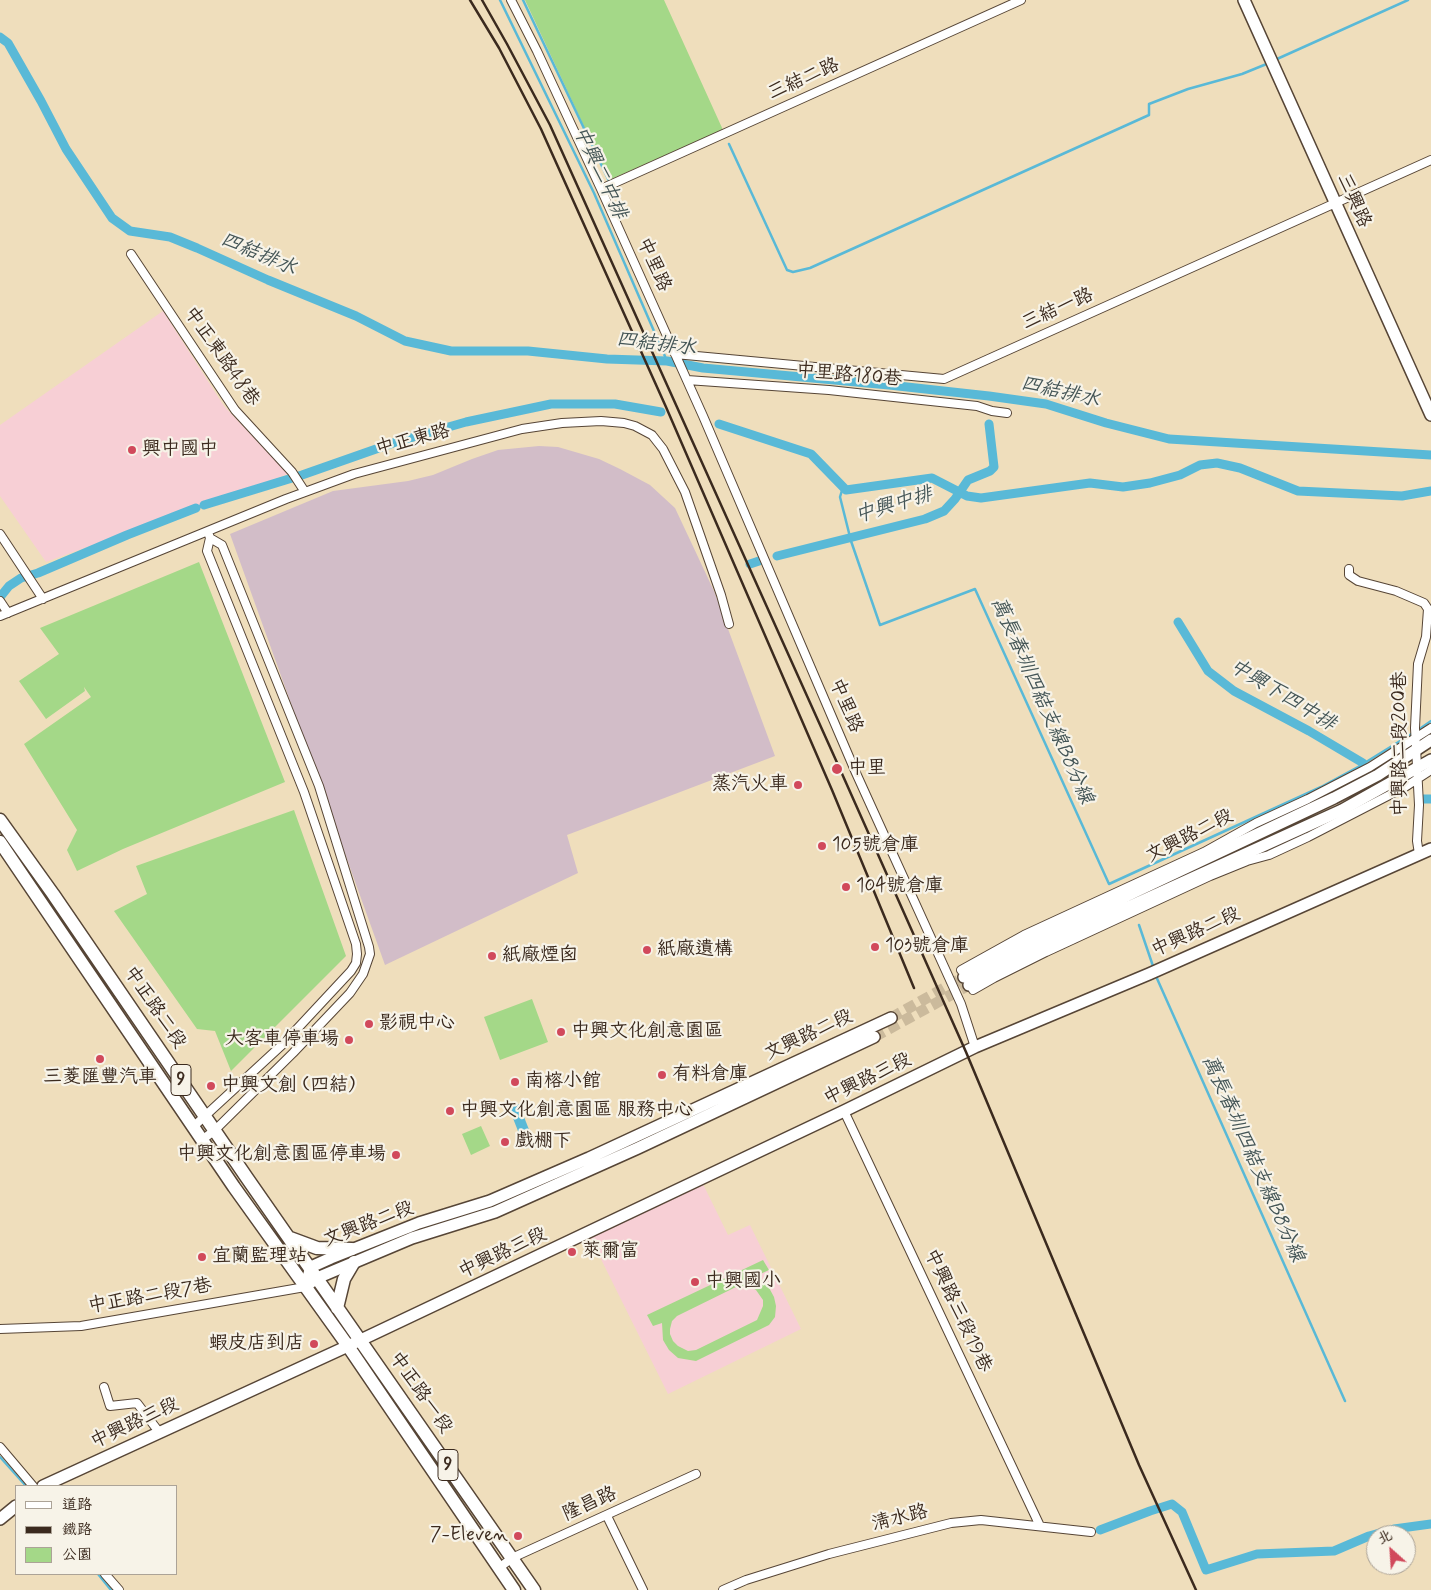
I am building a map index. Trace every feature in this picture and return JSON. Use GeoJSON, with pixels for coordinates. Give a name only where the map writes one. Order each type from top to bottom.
{"type":"FeatureCollection","features":[{"type":"Feature","properties":{"kind":"main road","name":"中正路二段"},"geometry":{"type":"LineString","coordinates":[[0,820],[361,1340]]}},
{"type":"Feature","properties":{"kind":"main road","name":"中正路二段"},"geometry":{"type":"LineString","coordinates":[[0,842],[283,1258],[348,1346]]}},
{"type":"Feature","properties":{"kind":"main road"},"geometry":{"type":"LineString","coordinates":[[290,1238],[317,1248],[353,1256],[344,1279],[337,1308]]}},
{"type":"Feature","properties":{"kind":"main road","name":"中正路一段"},"geometry":{"type":"LineString","coordinates":[[361,1340],[534,1590]]}},
{"type":"Feature","properties":{"kind":"main road","name":"中正路一段"},"geometry":{"type":"LineString","coordinates":[[348,1346],[514,1590]]}},
{"type":"Feature","properties":{"kind":"street","name":"中里路"},"geometry":{"type":"LineString","coordinates":[[511,0],[537,51],[601,189],[703,416],[856,773],[961,1004],[975,1047]]}},
{"type":"Feature","properties":{"kind":"street","name":"三結二路"},"geometry":{"type":"LineString","coordinates":[[601,189],[1021,0]]}},
{"type":"Feature","properties":{"kind":"street","name":"三興路"},"geometry":{"type":"LineString","coordinates":[[1244,0],[1334,204],[1431,415]]}},
{"type":"Feature","properties":{"kind":"street","name":"三結一路"},"geometry":{"type":"LineString","coordinates":[[675,354],[944,379],[1431,160]]}},
{"type":"Feature","properties":{"kind":"street","name":"中正東路48巷"},"geometry":{"type":"LineString","coordinates":[[131,254],[235,410],[295,476],[305,492]]}},
{"type":"Feature","properties":{"kind":"street","name":"中里路180巷"},"geometry":{"type":"LineString","coordinates":[[687,380],[839,391],[977,406],[1007,413]]}},
{"type":"Feature","properties":{"kind":"street","name":"中正東路"},"geometry":{"type":"LineString","coordinates":[[4,615],[209,535],[305,492],[377,467],[522,429],[562,423],[600,421],[635,426],[645,430],[657,440],[685,492],[721,595],[729,624]]}},
{"type":"Feature","properties":{"kind":"street"},"geometry":{"type":"LineString","coordinates":[[0,534],[44,599]]}},
{"type":"Feature","properties":{"kind":"street"},"geometry":{"type":"LineString","coordinates":[[193,1127],[283,1044],[351,971],[356,963],[357,954],[356,944],[304,792],[207,551],[209,535]]}},
{"type":"Feature","properties":{"kind":"street"},"geometry":{"type":"LineString","coordinates":[[202,1140],[215,1130],[293,1053],[350,993],[363,974],[370,954],[319,786],[222,545],[209,535]]}},
{"type":"Feature","properties":{"kind":"street","name":"中興路二段200巷"},"geometry":{"type":"LineString","coordinates":[[1349,569],[1349,575],[1358,581],[1396,591],[1424,603],[1428,609],[1426,637],[1418,664],[1416,744],[1419,805],[1417,841],[1419,854]]}},
{"type":"Feature","properties":{"kind":"street"},"geometry":{"type":"LineString","coordinates":[[0,601],[4,615]]}},
{"type":"Feature","properties":{"kind":"street","name":"文興路二段"},"geometry":{"type":"LineString","coordinates":[[1431,728],[1416,744],[1378,775],[1334,798],[1020,946],[967,980],[1335,814],[1417,774],[1431,770]]}},
{"type":"Feature","properties":{"kind":"street","name":"文興路二段"},"geometry":{"type":"LineString","coordinates":[[1416,744],[1431,740]]}},
{"type":"Feature","properties":{"kind":"street","name":"文興路二段"},"geometry":{"type":"LineString","coordinates":[[1417,774],[1431,760]]}},
{"type":"Feature","properties":{"kind":"street","name":"中興路二段"},"geometry":{"type":"LineString","coordinates":[[975,1047],[1149,974],[1431,849]]}},
{"type":"Feature","properties":{"kind":"street","name":"文興路二段"},"geometry":{"type":"LineString","coordinates":[[305,1287],[314,1273],[353,1256],[418,1223],[490,1201],[589,1158],[891,1018]]}},
{"type":"Feature","properties":{"kind":"street","name":"文興路二段"},"geometry":{"type":"LineString","coordinates":[[353,1256],[495,1212],[638,1148],[874,1036]]}},
{"type":"Feature","properties":{"kind":"street","name":"中興路三段"},"geometry":{"type":"LineString","coordinates":[[45,1485],[361,1340],[975,1047]]}},
{"type":"Feature","properties":{"kind":"street","name":"中興路三段19巷"},"geometry":{"type":"LineString","coordinates":[[844,1111],[1040,1526]]}},
{"type":"Feature","properties":{"kind":"street","name":"中正路二段7巷"},"geometry":{"type":"LineString","coordinates":[[0,1329],[80,1326],[305,1287]]}},
{"type":"Feature","properties":{"kind":"street"},"geometry":{"type":"LineString","coordinates":[[104,1387],[110,1406],[137,1403],[159,1432]]}},
{"type":"Feature","properties":{"kind":"street"},"geometry":{"type":"LineString","coordinates":[[0,1446],[32,1485]]}},
{"type":"Feature","properties":{"kind":"street","name":"隆昌路"},"geometry":{"type":"LineString","coordinates":[[499,1568],[512,1558],[696,1474]]}},
{"type":"Feature","properties":{"kind":"street"},"geometry":{"type":"LineString","coordinates":[[0,1519],[15,1507]]}},
{"type":"Feature","properties":{"kind":"street"},"geometry":{"type":"LineString","coordinates":[[606,1516],[643,1590]]}},
{"type":"Feature","properties":{"kind":"street","name":"清水路"},"geometry":{"type":"LineString","coordinates":[[723,1590],[746,1580],[829,1554],[951,1523],[981,1520],[1091,1532]]}},
{"type":"Feature","properties":{"kind":"street"},"geometry":{"type":"LineString","coordinates":[[106,1575],[119,1590]]}},
{"type":"Feature","properties":{"kind":"shaded area","name":"興中國中"},"geometry":{"type":"Polygon","coordinates":[[[163,311],[224,406],[288,474],[46,562],[0,496],[0,425],[163,311]]]}},
{"type":"Feature","properties":{"kind":"shaded area"},"geometry":{"type":"Polygon","coordinates":[[[539,446],[558,447],[599,459],[650,485],[675,508],[714,591],[775,756],[567,835],[578,873],[385,965],[230,534],[333,491],[408,481],[433,475],[498,450],[539,446]]]}},
{"type":"Feature","properties":{"kind":"shaded area","name":"中興國小"},"geometry":{"type":"Polygon","coordinates":[[[701,1180],[728,1235],[750,1225],[801,1329],[668,1394],[589,1235],[701,1180]]]}},
{"type":"Feature","properties":{"kind":"green space"},"geometry":{"type":"Polygon","coordinates":[[[525,0],[664,0],[723,130],[609,180],[525,0]]]}},
{"type":"Feature","properties":{"kind":"green space"},"geometry":{"type":"Polygon","coordinates":[[[199,562],[285,782],[123,849],[77,871],[67,850],[77,830],[24,744],[91,697],[84,687],[85,691],[46,719],[19,681],[59,654],[40,628],[199,562]]]}},
{"type":"Feature","properties":{"kind":"green space"},"geometry":{"type":"Polygon","coordinates":[[[294,810],[346,956],[231,1071],[215,1031],[197,1029],[114,911],[147,894],[136,866],[294,810]]]}},
{"type":"Feature","properties":{"kind":"green space"},"geometry":{"type":"Polygon","coordinates":[[[532,999],[548,1042],[500,1060],[484,1017],[532,999]]]}},
{"type":"Feature","properties":{"kind":"green space"},"geometry":{"type":"Polygon","coordinates":[[[481,1126],[490,1146],[471,1155],[462,1134],[481,1126]]]}},
{"type":"Feature","properties":{"kind":"green space"},"geometry":{"type":"Polygon","coordinates":[[[763,1260],[769,1270],[756,1276],[767,1284],[774,1297],[776,1306],[775,1317],[769,1325],[696,1361],[678,1358],[669,1350],[663,1340],[662,1323],[653,1326],[647,1315],[763,1260]],[[738,1286],[677,1316],[672,1321],[670,1329],[673,1341],[688,1351],[696,1350],[757,1320],[763,1306],[763,1300],[756,1290],[751,1287],[738,1286]]]}},
{"type":"Feature","properties":{"kind":"water"},"geometry":{"type":"Polygon","coordinates":[[[519,1104],[535,1145],[525,1149],[509,1108],[519,1104]]]}},
{"type":"Feature","properties":{"kind":"waterway","name":"中興二中排"},"geometry":{"type":"LineString","coordinates":[[500,0],[594,193],[667,361]]}},
{"type":"Feature","properties":{"kind":"waterway"},"geometry":{"type":"LineString","coordinates":[[523,0],[609,181]]}},
{"type":"Feature","properties":{"kind":"waterway"},"geometry":{"type":"LineString","coordinates":[[1277,59],[1408,0]]}},
{"type":"Feature","properties":{"kind":"waterway","name":"四結排水"},"geometry":{"type":"LineString","coordinates":[[0,37],[8,43],[66,149],[112,218],[130,231],[170,237],[197,248],[268,280],[356,316],[405,341],[451,351],[528,351],[607,359],[667,361],[703,368],[989,396],[1046,404],[1106,423],[1169,439],[1431,455]]}},
{"type":"Feature","properties":{"kind":"waterway"},"geometry":{"type":"LineString","coordinates":[[729,144],[787,270],[793,272],[810,268],[1149,115],[1149,104],[1188,89],[1242,74],[1269,63]]}},
{"type":"Feature","properties":{"kind":"waterway"},"geometry":{"type":"LineString","coordinates":[[204,505],[302,475],[396,442],[466,422],[551,404],[615,404],[661,412]]}},
{"type":"Feature","properties":{"kind":"waterway"},"geometry":{"type":"LineString","coordinates":[[719,424],[811,454],[846,490],[932,478],[967,496],[981,498],[1090,483],[1123,487],[1150,483],[1180,475],[1200,465],[1217,463],[1240,468],[1298,491],[1402,496],[1431,491]]}},
{"type":"Feature","properties":{"kind":"waterway","name":"中興中排"},"geometry":{"type":"LineString","coordinates":[[777,556],[925,519],[944,511],[968,480],[990,471],[994,467],[989,424]]}},
{"type":"Feature","properties":{"kind":"waterway","name":"萬長春圳四結支線B8分線"},"geometry":{"type":"LineString","coordinates":[[843,487],[840,497],[851,541],[880,625],[975,589],[1109,884],[1321,787],[1413,733]]}},
{"type":"Feature","properties":{"kind":"waterway"},"geometry":{"type":"LineString","coordinates":[[1,596],[9,586],[21,578],[38,573],[196,508]]}},
{"type":"Feature","properties":{"kind":"waterway","name":"中興中排"},"geometry":{"type":"LineString","coordinates":[[750,564],[759,561]]}},
{"type":"Feature","properties":{"kind":"waterway","name":"中興下四中排"},"geometry":{"type":"LineString","coordinates":[[1178,622],[1208,671],[1234,691],[1309,731],[1363,763]]}},
{"type":"Feature","properties":{"kind":"waterway"},"geometry":{"type":"LineString","coordinates":[[1418,730],[1431,721]]}},
{"type":"Feature","properties":{"kind":"waterway","name":"中興下四中排"},"geometry":{"type":"LineString","coordinates":[[1422,799],[1431,799]]}},
{"type":"Feature","properties":{"kind":"waterway","name":"萬長春圳四結支線B8分線"},"geometry":{"type":"LineString","coordinates":[[1139,925],[1154,969]]}},
{"type":"Feature","properties":{"kind":"waterway","name":"萬長春圳四結支線B8分線"},"geometry":{"type":"LineString","coordinates":[[1155,974],[1345,1401]]}},
{"type":"Feature","properties":{"kind":"waterway"},"geometry":{"type":"LineString","coordinates":[[0,1457],[25,1485]]}},
{"type":"Feature","properties":{"kind":"waterway"},"geometry":{"type":"LineString","coordinates":[[1100,1530],[1172,1504],[1182,1512],[1206,1570],[1257,1554],[1334,1551],[1369,1536],[1394,1529],[1431,1524]]}},
{"type":"Feature","properties":{"kind":"waterway"},"geometry":{"type":"LineString","coordinates":[[99,1575],[111,1590]]}},
{"type":"Feature","properties":{"kind":"tunnel"},"geometry":{"type":"LineString","coordinates":[[891,1018],[964,977]]}},
{"type":"Feature","properties":{"kind":"tunnel"},"geometry":{"type":"LineString","coordinates":[[874,1037],[969,985]]}},
{"type":"Feature","properties":{"kind":"railway"},"geometry":{"type":"LineString","coordinates":[[470,0],[499,48],[541,129],[666,407],[832,790],[914,988]]}},
{"type":"Feature","properties":{"kind":"railway"},"geometry":{"type":"LineString","coordinates":[[482,0],[550,125],[839,767],[966,1052],[1139,1465],[1196,1590]]}},
{"type":"Feature","properties":{"kind":"place","name":"興中國中"},"geometry":{"type":"Point","coordinates":[132,450]}},
{"type":"Feature","properties":{"kind":"place","name":"中里"},"geometry":{"type":"Point","coordinates":[837,769]}},
{"type":"Feature","properties":{"kind":"place","name":"蒸汽火車"},"geometry":{"type":"Point","coordinates":[798,785]}},
{"type":"Feature","properties":{"kind":"place","name":"105號倉庫"},"geometry":{"type":"Point","coordinates":[822,846]}},
{"type":"Feature","properties":{"kind":"place","name":"104號倉庫"},"geometry":{"type":"Point","coordinates":[846,887]}},
{"type":"Feature","properties":{"kind":"place","name":"103號倉庫"},"geometry":{"type":"Point","coordinates":[875,947]}},
{"type":"Feature","properties":{"kind":"place","name":"紙廠遺構"},"geometry":{"type":"Point","coordinates":[647,950]}},
{"type":"Feature","properties":{"kind":"place","name":"紙廠煙囪"},"geometry":{"type":"Point","coordinates":[492,956]}},
{"type":"Feature","properties":{"kind":"place","name":"影視中心"},"geometry":{"type":"Point","coordinates":[369,1024]}},
{"type":"Feature","properties":{"kind":"place","name":"中興文化創意園區"},"geometry":{"type":"Point","coordinates":[561,1032]}},
{"type":"Feature","properties":{"kind":"place","name":"大客車停車場"},"geometry":{"type":"Point","coordinates":[349,1040]}},
{"type":"Feature","properties":{"kind":"place","name":"三菱匯豐汽車"},"geometry":{"type":"Point","coordinates":[100,1059]}},
{"type":"Feature","properties":{"kind":"place","name":"有料倉庫"},"geometry":{"type":"Point","coordinates":[662,1075]}},
{"type":"Feature","properties":{"kind":"place","name":"南榕小館"},"geometry":{"type":"Point","coordinates":[515,1082]}},
{"type":"Feature","properties":{"kind":"place","name":"中興文創 (四結)"},"geometry":{"type":"Point","coordinates":[211,1086]}},
{"type":"Feature","properties":{"kind":"place","name":"中興文化創意園區 服務中心"},"geometry":{"type":"Point","coordinates":[450,1111]}},
{"type":"Feature","properties":{"kind":"place","name":"戲棚下"},"geometry":{"type":"Point","coordinates":[505,1142]}},
{"type":"Feature","properties":{"kind":"place","name":"中興文化創意園區停車場"},"geometry":{"type":"Point","coordinates":[396,1155]}},
{"type":"Feature","properties":{"kind":"place","name":"萊爾富"},"geometry":{"type":"Point","coordinates":[572,1252]}},
{"type":"Feature","properties":{"kind":"place","name":"宜蘭監理站"},"geometry":{"type":"Point","coordinates":[202,1257]}},
{"type":"Feature","properties":{"kind":"place","name":"中興國小"},"geometry":{"type":"Point","coordinates":[695,1282]}},
{"type":"Feature","properties":{"kind":"place","name":"蝦皮店到店"},"geometry":{"type":"Point","coordinates":[314,1344]}},
{"type":"Feature","properties":{"kind":"place","name":"7-Eleven"},"geometry":{"type":"Point","coordinates":[518,1536]}}]}
